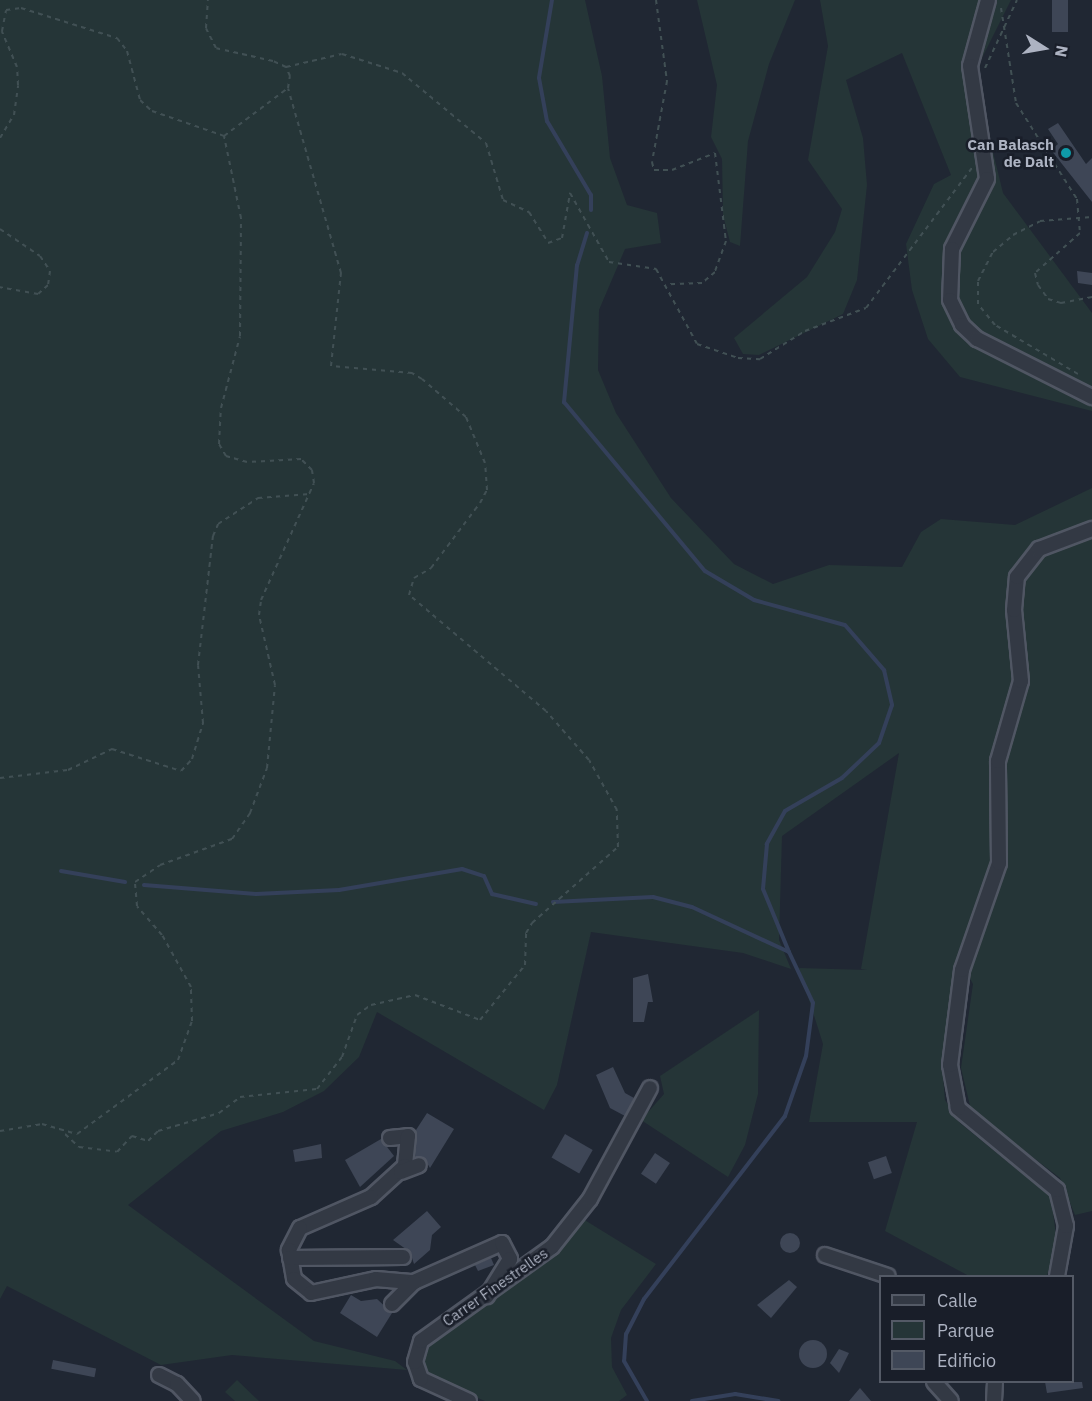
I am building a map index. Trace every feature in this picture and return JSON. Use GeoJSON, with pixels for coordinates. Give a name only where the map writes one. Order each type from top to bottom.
{"type":"FeatureCollection","features":[{"type":"Feature","properties":{"kind":"street"},"geometry":{"type":"LineString","coordinates":[[988,0],[970,66],[971,95],[984,152],[985,185],[956,236],[950,261],[953,310],[986,345],[1092,397]]}},
{"type":"Feature","properties":{"kind":"street"},"geometry":{"type":"LineString","coordinates":[[1057,1275],[1066,1226],[1058,1190],[958,1108],[950,1065],[962,970],[999,863],[998,761],[1021,681],[1014,610],[1017,577],[1039,549],[1092,529]]}},
{"type":"Feature","properties":{"kind":"street","name":"Carrer Finestrelles"},"geometry":{"type":"LineString","coordinates":[[469,1401],[428,1385],[416,1369],[416,1355],[425,1334],[487,1296],[541,1257],[572,1225],[650,1088]]}},
{"type":"Feature","properties":{"kind":"street"},"geometry":{"type":"LineString","coordinates":[[390,1138],[408,1136],[410,1150],[401,1172]]}},
{"type":"Feature","properties":{"kind":"street"},"geometry":{"type":"LineString","coordinates":[[414,1282],[376,1279],[310,1293],[294,1280],[290,1243],[300,1228],[348,1210],[401,1172],[418,1165]]}},
{"type":"Feature","properties":{"kind":"street"},"geometry":{"type":"LineString","coordinates":[[392,1304],[414,1282],[502,1243],[510,1259],[487,1296]]}},
{"type":"Feature","properties":{"kind":"street"},"geometry":{"type":"LineString","coordinates":[[825,1256],[885,1275]]}},
{"type":"Feature","properties":{"kind":"street"},"geometry":{"type":"LineString","coordinates":[[290,1258],[403,1257]]}},
{"type":"Feature","properties":{"kind":"street"},"geometry":{"type":"LineString","coordinates":[[159,1375],[177,1384],[193,1401]]}},
{"type":"Feature","properties":{"kind":"street"},"geometry":{"type":"LineString","coordinates":[[935,1383],[951,1401]]}},
{"type":"Feature","properties":{"kind":"street"},"geometry":{"type":"LineString","coordinates":[[994,1401],[995,1383]]}},
{"type":"Feature","properties":{"kind":"path"},"geometry":{"type":"LineString","coordinates":[[208,0],[206,28],[216,48],[286,67],[342,54],[402,73],[486,143],[503,200],[529,213],[548,243],[562,238],[570,193],[609,262],[656,269],[668,284],[697,344],[725,356],[760,359],[805,331],[866,308],[984,152]]}},
{"type":"Feature","properties":{"kind":"path"},"geometry":{"type":"LineString","coordinates":[[656,0],[667,81],[652,162],[654,170],[672,170],[715,153],[726,241],[715,272],[702,284],[668,284]]}},
{"type":"Feature","properties":{"kind":"path"},"geometry":{"type":"LineString","coordinates":[[1000,0],[1003,38],[1016,103],[1077,199],[1080,233],[1035,273],[1048,298],[1061,303],[1092,297]]}},
{"type":"Feature","properties":{"kind":"path"},"geometry":{"type":"LineString","coordinates":[[971,95],[1003,38],[1017,0]]}},
{"type":"Feature","properties":{"kind":"path"},"geometry":{"type":"LineString","coordinates":[[0,138],[14,115],[18,85],[17,67],[2,31],[6,9],[21,8],[117,38],[127,51],[140,100],[152,111],[224,136]]}},
{"type":"Feature","properties":{"kind":"path"},"geometry":{"type":"LineString","coordinates":[[0,1131],[42,1124],[65,1134],[79,1147],[117,1152],[132,1136],[148,1141],[158,1131],[219,1113],[240,1097],[317,1089],[342,1057],[357,1015],[371,1005],[421,996],[480,1020],[525,965],[525,933],[532,922],[618,847],[617,810],[589,760],[546,711],[409,595],[414,578],[431,568],[480,503],[487,490],[485,463],[466,417],[423,379],[412,373],[331,366],[341,273],[288,88],[286,67]]}},
{"type":"Feature","properties":{"kind":"path"},"geometry":{"type":"LineString","coordinates":[[224,136],[288,88]]}},
{"type":"Feature","properties":{"kind":"path"},"geometry":{"type":"LineString","coordinates":[[65,1134],[77,1134],[178,1060],[192,1022],[190,987],[162,935],[137,906],[135,882],[159,865],[217,848],[232,839],[250,813],[276,721],[261,600],[311,494],[312,470],[301,459],[247,462],[226,456],[219,444],[221,408],[240,336],[241,218],[224,136]]}},
{"type":"Feature","properties":{"kind":"path"},"geometry":{"type":"LineString","coordinates":[[1084,378],[995,325],[978,304],[977,292],[981,270],[1003,242],[1040,221],[1092,216]]}},
{"type":"Feature","properties":{"kind":"path"},"geometry":{"type":"LineString","coordinates":[[0,229],[40,256],[50,272],[48,285],[38,294],[0,286]]}},
{"type":"Feature","properties":{"kind":"path"},"geometry":{"type":"LineString","coordinates":[[0,778],[68,770],[112,749],[181,771],[192,759],[203,723],[198,665],[213,536],[218,524],[258,498],[311,494]]}},
{"type":"Feature","properties":{"kind":"green space"},"geometry":{"type":"Polygon","coordinates":[[[0,0],[585,0],[602,76],[610,158],[627,205],[657,213],[661,243],[625,249],[599,310],[598,370],[616,413],[671,498],[734,564],[773,584],[829,565],[902,567],[921,532],[941,519],[1015,525],[1092,488],[1092,1211],[1075,1215],[1060,1178],[971,1110],[961,1068],[973,984],[969,977],[956,973],[942,1066],[945,1100],[960,1123],[1051,1197],[1057,1243],[1047,1275],[967,1275],[885,1231],[917,1122],[809,1122],[823,1044],[799,968],[867,970],[861,969],[899,753],[782,836],[779,940],[791,969],[743,953],[591,932],[557,1085],[544,1110],[377,1012],[359,1057],[324,1091],[283,1112],[221,1131],[128,1205],[314,1341],[395,1361],[407,1370],[232,1355],[161,1365],[7,1286],[0,1299],[0,0]]]}},
{"type":"Feature","properties":{"kind":"green space"},"geometry":{"type":"Polygon","coordinates":[[[697,0],[795,0],[769,64],[748,141],[740,246],[730,242],[723,215],[722,159],[711,137],[717,85],[697,0]]]}},
{"type":"Feature","properties":{"kind":"green space"},"geometry":{"type":"Polygon","coordinates":[[[820,0],[1011,0],[974,74],[1003,193],[1092,313],[1092,411],[960,377],[928,339],[912,290],[906,244],[934,184],[951,175],[902,53],[846,80],[863,138],[867,185],[857,280],[843,314],[759,355],[743,354],[734,338],[807,277],[835,232],[842,209],[808,160],[828,46],[820,0]]]}},
{"type":"Feature","properties":{"kind":"green space"},"geometry":{"type":"Polygon","coordinates":[[[759,1010],[758,1094],[745,1145],[728,1177],[641,1120],[664,1094],[660,1076],[759,1010]]]}},
{"type":"Feature","properties":{"kind":"green space"},"geometry":{"type":"Polygon","coordinates":[[[583,1219],[656,1264],[621,1310],[611,1338],[612,1367],[627,1395],[619,1401],[485,1401],[430,1378],[421,1360],[427,1345],[545,1262],[583,1219]]]}},
{"type":"Feature","properties":{"kind":"green space"},"geometry":{"type":"Polygon","coordinates":[[[237,1380],[259,1401],[235,1401],[225,1392],[237,1380]]]}},
{"type":"Feature","properties":{"kind":"building"},"geometry":{"type":"Polygon","coordinates":[[[1052,0],[1068,0],[1068,32],[1052,32],[1052,0]]]}},
{"type":"Feature","properties":{"kind":"building","name":"Can Balasch de Dalt"},"geometry":{"type":"Polygon","coordinates":[[[1058,123],[1086,164],[1092,158],[1092,202],[1051,150],[1058,144],[1048,129],[1058,123]]]}},
{"type":"Feature","properties":{"kind":"building"},"geometry":{"type":"Polygon","coordinates":[[[1077,271],[1092,273],[1092,285],[1078,283],[1077,271]]]}},
{"type":"Feature","properties":{"kind":"building"},"geometry":{"type":"Polygon","coordinates":[[[648,974],[653,1002],[648,1002],[644,1022],[633,1022],[633,978],[648,974]]]}},
{"type":"Feature","properties":{"kind":"building"},"geometry":{"type":"Polygon","coordinates":[[[613,1067],[625,1093],[634,1098],[625,1116],[610,1108],[596,1075],[613,1067]]]}},
{"type":"Feature","properties":{"kind":"building"},"geometry":{"type":"Polygon","coordinates":[[[427,1113],[454,1129],[430,1168],[424,1158],[415,1157],[416,1130],[427,1113]]]}},
{"type":"Feature","properties":{"kind":"building"},"geometry":{"type":"Polygon","coordinates":[[[565,1134],[593,1150],[579,1173],[552,1157],[565,1134]]]}},
{"type":"Feature","properties":{"kind":"building"},"geometry":{"type":"Polygon","coordinates":[[[381,1139],[394,1156],[360,1187],[345,1160],[381,1139]]]}},
{"type":"Feature","properties":{"kind":"building"},"geometry":{"type":"Polygon","coordinates":[[[321,1144],[322,1158],[295,1162],[293,1150],[321,1144]]]}},
{"type":"Feature","properties":{"kind":"building"},"geometry":{"type":"Polygon","coordinates":[[[655,1153],[670,1163],[656,1184],[641,1174],[655,1153]]]}},
{"type":"Feature","properties":{"kind":"building"},"geometry":{"type":"Polygon","coordinates":[[[886,1156],[892,1173],[874,1179],[868,1162],[886,1156]]]}},
{"type":"Feature","properties":{"kind":"building"},"geometry":{"type":"Polygon","coordinates":[[[427,1211],[441,1227],[432,1235],[430,1250],[414,1264],[410,1252],[393,1240],[427,1211]]]}},
{"type":"Feature","properties":{"kind":"building"},"geometry":{"type":"Polygon","coordinates":[[[786,1233],[794,1233],[800,1239],[800,1247],[794,1253],[786,1253],[780,1247],[780,1239],[786,1233]]]}},
{"type":"Feature","properties":{"kind":"building"},"geometry":{"type":"Polygon","coordinates":[[[491,1258],[494,1265],[478,1271],[475,1265],[491,1258]]]}},
{"type":"Feature","properties":{"kind":"building"},"geometry":{"type":"Polygon","coordinates":[[[789,1280],[797,1287],[771,1318],[757,1305],[789,1280]]]}},
{"type":"Feature","properties":{"kind":"building"},"geometry":{"type":"Polygon","coordinates":[[[351,1295],[361,1301],[377,1299],[392,1313],[377,1337],[340,1313],[351,1295]]]}},
{"type":"Feature","properties":{"kind":"building"},"geometry":{"type":"Polygon","coordinates":[[[813,1340],[823,1344],[827,1354],[823,1364],[813,1368],[803,1364],[799,1354],[803,1344],[813,1340]]]}},
{"type":"Feature","properties":{"kind":"building"},"geometry":{"type":"Polygon","coordinates":[[[839,1349],[849,1353],[839,1373],[830,1363],[839,1349]]]}},
{"type":"Feature","properties":{"kind":"building"},"geometry":{"type":"Polygon","coordinates":[[[53,1360],[96,1368],[94,1377],[51,1369],[53,1360]]]}},
{"type":"Feature","properties":{"kind":"building"},"geometry":{"type":"Polygon","coordinates":[[[1082,1382],[1083,1388],[1047,1393],[1045,1383],[1082,1382]]]}},
{"type":"Feature","properties":{"kind":"building"},"geometry":{"type":"Polygon","coordinates":[[[860,1388],[871,1401],[849,1401],[860,1388]]]}},
{"type":"Feature","properties":{"kind":"waterway"},"geometry":{"type":"LineString","coordinates":[[552,0],[539,78],[547,121],[591,195],[591,210]]}},
{"type":"Feature","properties":{"kind":"waterway"},"geometry":{"type":"LineString","coordinates":[[587,233],[577,265],[564,402],[705,571],[754,600],[845,625],[884,670],[892,705],[879,743],[842,778],[785,811],[767,844],[763,889],[789,952]]}},
{"type":"Feature","properties":{"kind":"waterway"},"geometry":{"type":"LineString","coordinates":[[144,885],[256,894],[339,890],[462,869],[484,876],[492,894],[536,904]]}},
{"type":"Feature","properties":{"kind":"waterway"},"geometry":{"type":"LineString","coordinates":[[61,871],[125,882]]}},
{"type":"Feature","properties":{"kind":"waterway"},"geometry":{"type":"LineString","coordinates":[[553,902],[653,897],[692,907],[789,952],[813,1003],[806,1056],[785,1116],[644,1299],[626,1334],[624,1361],[647,1401]]}},
{"type":"Feature","properties":{"kind":"waterway"},"geometry":{"type":"LineString","coordinates":[[692,1401],[735,1394],[778,1401]]}},
{"type":"Feature","properties":{"kind":"place","name":"Can Balasch de Dalt"},"geometry":{"type":"Point","coordinates":[1066,153]}}]}
